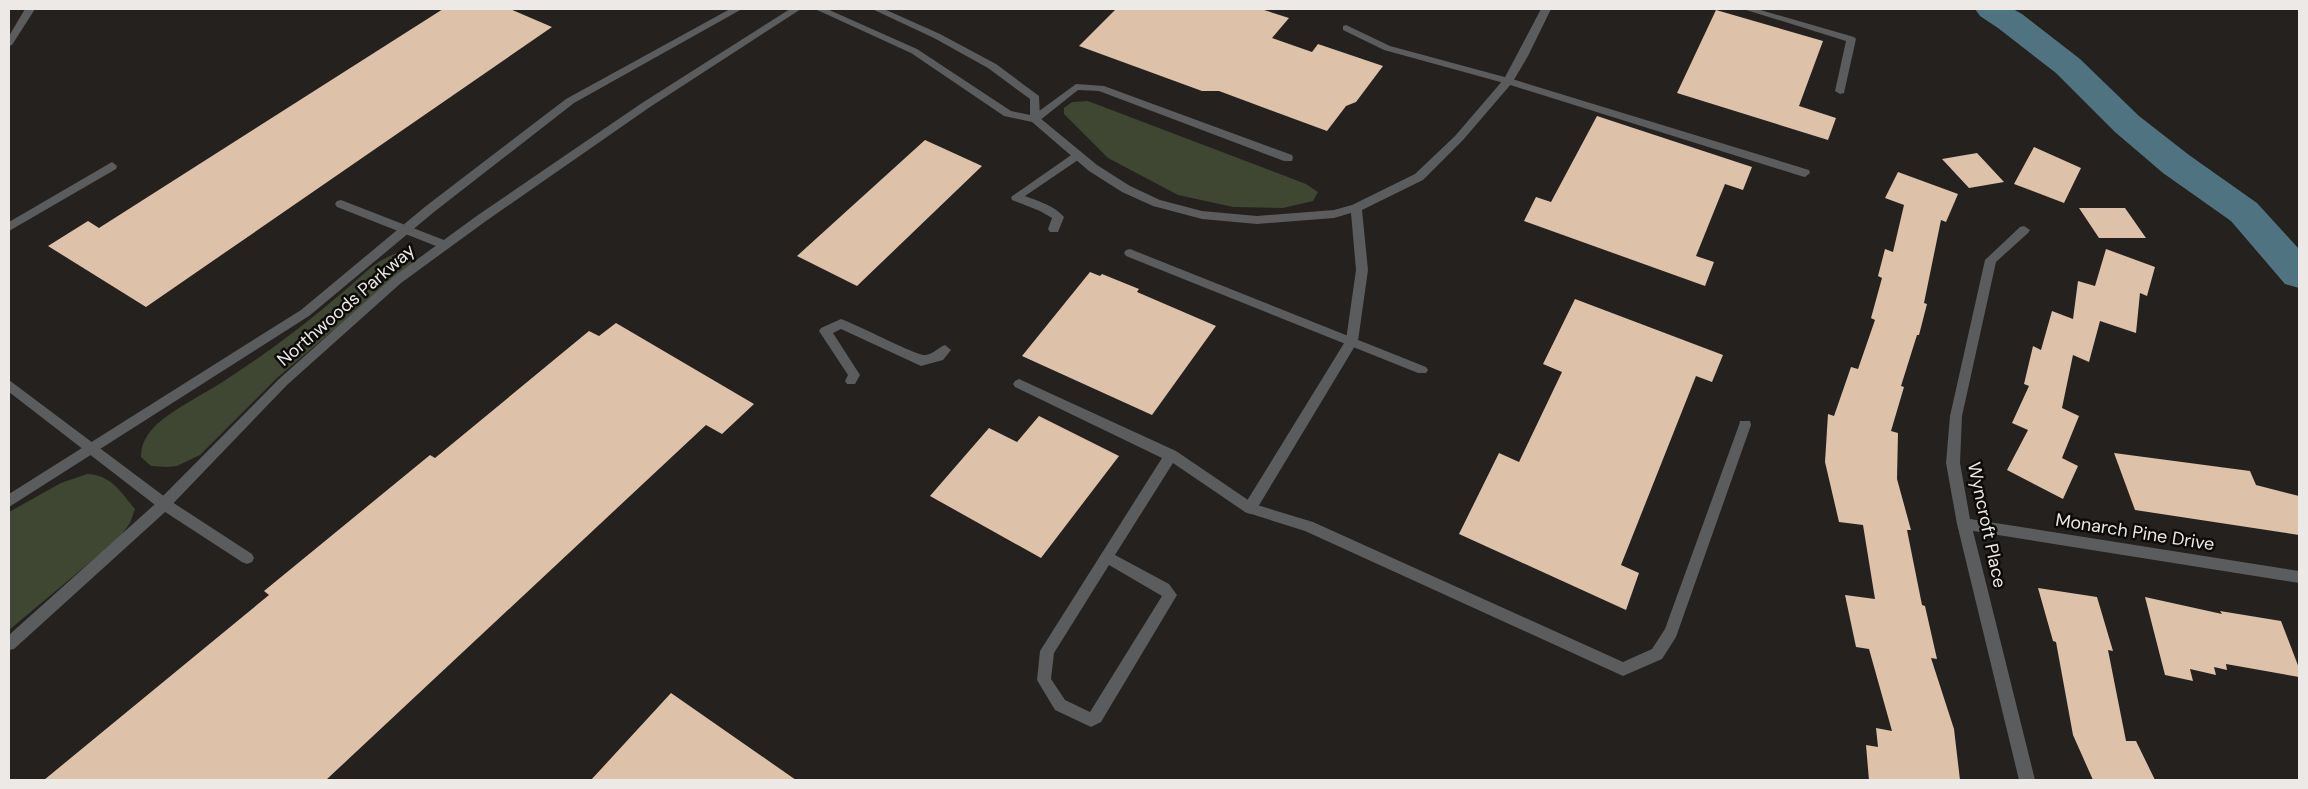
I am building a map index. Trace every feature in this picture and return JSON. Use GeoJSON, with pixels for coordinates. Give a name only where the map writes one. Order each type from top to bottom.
{"type":"FeatureCollection","features":[{"type":"Feature","properties":{"kind":"street"},"geometry":{"type":"LineString","coordinates":[[9,43],[30,9]]}},
{"type":"Feature","properties":{"kind":"street","name":"Northwoods Parkway"},"geometry":{"type":"LineString","coordinates":[[9,501],[305,313],[404,230],[570,101],[737,9]]}},
{"type":"Feature","properties":{"kind":"street","name":"Northwoods Parkway"},"geometry":{"type":"LineString","coordinates":[[9,644],[164,504],[283,382],[397,280],[646,105],[796,9]]}},
{"type":"Feature","properties":{"kind":"street"},"geometry":{"type":"LineString","coordinates":[[820,9],[914,51],[1008,114],[1035,119],[1077,155],[1126,190],[1157,203],[1202,215],[1257,220],[1334,214],[1356,208],[1419,177],[1459,138],[1508,81],[1523,56],[1546,9]]}},
{"type":"Feature","properties":{"kind":"street"},"geometry":{"type":"LineString","coordinates":[[877,9],[937,36],[992,66],[1036,98],[1035,119]]}},
{"type":"Feature","properties":{"kind":"street"},"geometry":{"type":"LineString","coordinates":[[1748,9],[1852,39],[1840,90]]}},
{"type":"Feature","properties":{"kind":"street"},"geometry":{"type":"LineString","coordinates":[[1346,28],[1386,48],[1508,81],[1805,173]]}},
{"type":"Feature","properties":{"kind":"street"},"geometry":{"type":"LineString","coordinates":[[1035,119],[1076,88],[1100,88],[1288,158]]}},
{"type":"Feature","properties":{"kind":"street"},"geometry":{"type":"LineString","coordinates":[[1054,229],[1058,217],[1044,208],[1016,198],[1077,155]]}},
{"type":"Feature","properties":{"kind":"street"},"geometry":{"type":"LineString","coordinates":[[9,227],[112,166]]}},
{"type":"Feature","properties":{"kind":"street"},"geometry":{"type":"LineString","coordinates":[[341,204],[445,245]]}},
{"type":"Feature","properties":{"kind":"street"},"geometry":{"type":"LineString","coordinates":[[1250,508],[1352,341],[1362,270],[1356,208]]}},
{"type":"Feature","properties":{"kind":"street","name":"Wyncroft Place"},"geometry":{"type":"LineString","coordinates":[[2024,230],[1991,260],[1956,416],[1953,463],[1964,524],[2027,780]]}},
{"type":"Feature","properties":{"kind":"street"},"geometry":{"type":"LineString","coordinates":[[1130,254],[1422,370]]}},
{"type":"Feature","properties":{"kind":"street"},"geometry":{"type":"LineString","coordinates":[[851,381],[854,375],[825,331],[841,324],[921,361],[939,358],[945,350]]}},
{"type":"Feature","properties":{"kind":"street"},"geometry":{"type":"LineString","coordinates":[[1019,384],[1171,455],[1250,508],[1308,526],[1623,669],[1657,654],[1671,632],[1745,425]]}},
{"type":"Feature","properties":{"kind":"street"},"geometry":{"type":"LineString","coordinates":[[9,385],[164,504],[247,558]]}},
{"type":"Feature","properties":{"kind":"street"},"geometry":{"type":"LineString","coordinates":[[1107,557],[1164,588],[1170,595],[1096,717],[1091,720],[1060,705],[1044,680],[1047,651],[1171,455]]}},
{"type":"Feature","properties":{"kind":"street","name":"Monarch Pine Drive"},"geometry":{"type":"LineString","coordinates":[[1964,524],[2299,577]]}},
{"type":"Feature","properties":{"kind":"green space"},"geometry":{"type":"Polygon","coordinates":[[[1088,101],[1306,184],[1318,192],[1313,201],[1283,208],[1233,207],[1178,195],[1108,158],[1064,114],[1064,108],[1072,102],[1088,101]]]}},
{"type":"Feature","properties":{"kind":"green space"},"geometry":{"type":"Polygon","coordinates":[[[409,251],[416,256],[414,262],[277,378],[200,455],[177,466],[167,467],[151,466],[141,457],[143,443],[157,424],[270,349],[315,316],[373,266],[399,252],[409,251]]]}},
{"type":"Feature","properties":{"kind":"green space"},"geometry":{"type":"Polygon","coordinates":[[[87,474],[103,477],[120,490],[135,509],[130,523],[119,538],[9,630],[9,512],[61,483],[87,474]]]}},
{"type":"Feature","properties":{"kind":"building"},"geometry":{"type":"Polygon","coordinates":[[[443,9],[510,9],[552,27],[146,307],[48,246],[88,221],[99,228],[443,9]]]}},
{"type":"Feature","properties":{"kind":"building"},"geometry":{"type":"Polygon","coordinates":[[[1116,9],[1261,9],[1289,18],[1272,38],[1312,52],[1318,44],[1383,66],[1356,102],[1346,106],[1327,131],[1219,91],[1202,91],[1079,46],[1116,9]]]}},
{"type":"Feature","properties":{"kind":"building"},"geometry":{"type":"Polygon","coordinates":[[[1716,10],[1823,41],[1799,106],[1836,118],[1828,140],[1677,93],[1716,10]]]}},
{"type":"Feature","properties":{"kind":"building"},"geometry":{"type":"Polygon","coordinates":[[[1597,116],[1752,167],[1743,190],[1725,184],[1696,256],[1714,262],[1705,286],[1524,221],[1536,197],[1551,202],[1597,116]]]}},
{"type":"Feature","properties":{"kind":"building"},"geometry":{"type":"Polygon","coordinates":[[[925,140],[982,166],[857,286],[797,256],[925,140]]]}},
{"type":"Feature","properties":{"kind":"building"},"geometry":{"type":"Polygon","coordinates":[[[2034,147],[2081,168],[2064,203],[2014,184],[2034,147]]]}},
{"type":"Feature","properties":{"kind":"building"},"geometry":{"type":"Polygon","coordinates":[[[1977,153],[2004,182],[1969,188],[1942,159],[1977,153]]]}},
{"type":"Feature","properties":{"kind":"building"},"geometry":{"type":"Polygon","coordinates":[[[1898,172],[1958,194],[1946,222],[1941,220],[1924,303],[1927,304],[1919,335],[1917,335],[1901,386],[1904,387],[1891,431],[1898,433],[1897,479],[1911,530],[1907,530],[1922,605],[1925,606],[1937,659],[1931,658],[1954,729],[1960,780],[1869,780],[1866,745],[1878,747],[1876,728],[1892,731],[1869,649],[1856,647],[1845,595],[1875,599],[1863,525],[1839,522],[1825,462],[1828,414],[1834,416],[1851,367],[1858,369],[1875,320],[1871,318],[1882,278],[1878,276],[1885,249],[1893,252],[1904,205],[1885,198],[1898,172]]]}},
{"type":"Feature","properties":{"kind":"building"},"geometry":{"type":"Polygon","coordinates":[[[2079,208],[2125,208],[2146,238],[2099,238],[2079,208]]]}},
{"type":"Feature","properties":{"kind":"building"},"geometry":{"type":"Polygon","coordinates":[[[2106,249],[2155,267],[2147,296],[2140,293],[2136,333],[2100,321],[2089,362],[2073,355],[2062,408],[2079,416],[2062,458],[2078,466],[2063,499],[2007,470],[2028,430],[2012,423],[2029,386],[2024,384],[2033,346],[2041,350],[2052,311],[2073,319],[2078,281],[2095,286],[2106,249]]]}},
{"type":"Feature","properties":{"kind":"building"},"geometry":{"type":"Polygon","coordinates":[[[1090,272],[1100,276],[1102,274],[1139,289],[1137,292],[1216,326],[1152,415],[1022,356],[1090,272]]]}},
{"type":"Feature","properties":{"kind":"building"},"geometry":{"type":"Polygon","coordinates":[[[1575,299],[1723,355],[1712,382],[1696,376],[1621,565],[1639,573],[1626,610],[1459,534],[1499,453],[1519,462],[1562,372],[1543,364],[1575,299]]]}},
{"type":"Feature","properties":{"kind":"building"},"geometry":{"type":"Polygon","coordinates":[[[616,323],[754,404],[722,434],[706,425],[326,780],[44,780],[269,595],[264,591],[430,455],[435,458],[589,331],[599,336],[616,323]]]}},
{"type":"Feature","properties":{"kind":"building"},"geometry":{"type":"Polygon","coordinates":[[[1039,416],[1119,456],[1041,558],[930,496],[989,428],[1017,442],[1039,416]]]}},
{"type":"Feature","properties":{"kind":"building"},"geometry":{"type":"Polygon","coordinates":[[[2114,453],[2250,471],[2256,485],[2299,496],[2299,535],[2135,510],[2114,453]]]}},
{"type":"Feature","properties":{"kind":"building"},"geometry":{"type":"Polygon","coordinates":[[[2038,588],[2097,597],[2113,651],[2108,650],[2126,741],[2136,741],[2155,780],[2093,780],[2073,735],[2056,642],[2053,641],[2038,588]]]}},
{"type":"Feature","properties":{"kind":"building"},"geometry":{"type":"Polygon","coordinates":[[[2145,597],[2222,614],[2220,611],[2281,621],[2299,668],[2299,677],[2226,664],[2227,670],[2214,667],[2216,675],[2190,669],[2193,681],[2165,675],[2145,597]]]}},
{"type":"Feature","properties":{"kind":"building"},"geometry":{"type":"Polygon","coordinates":[[[671,693],[796,780],[591,780],[671,693]]]}},
{"type":"Feature","properties":{"kind":"waterway"},"geometry":{"type":"LineString","coordinates":[[1991,9],[2010,21],[2068,66],[2127,124],[2176,164],[2244,212],[2299,274]]}}]}
